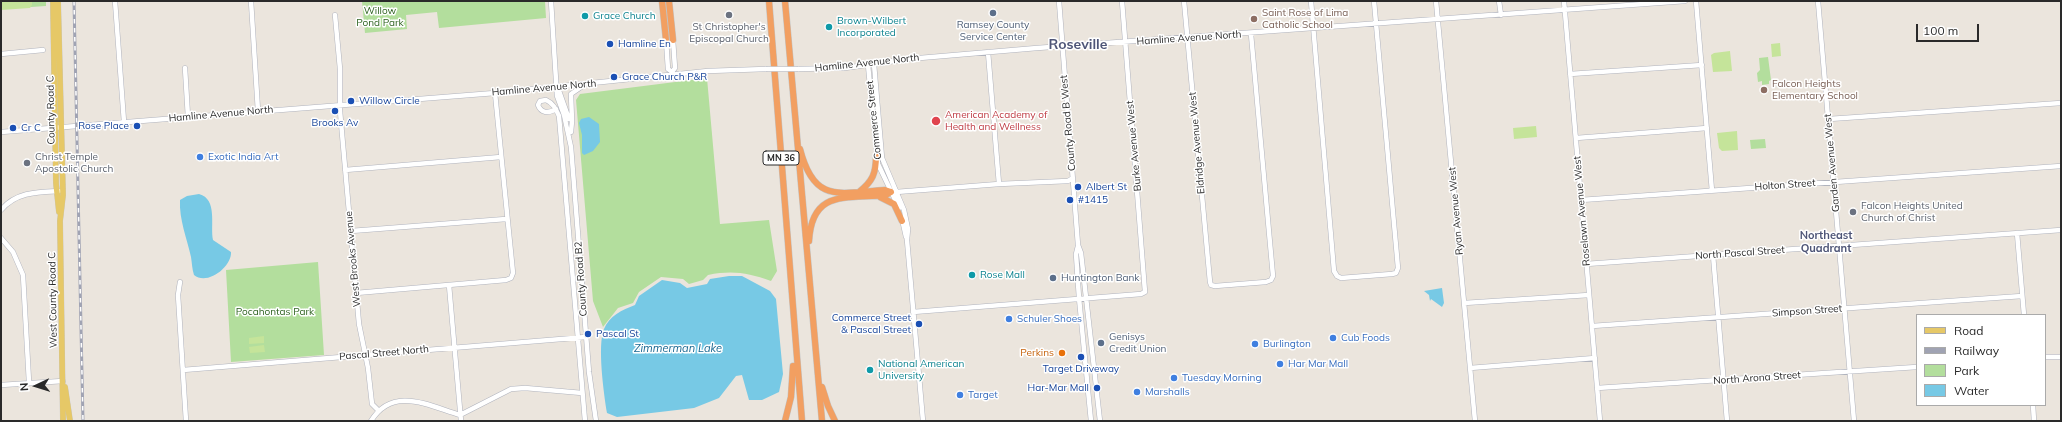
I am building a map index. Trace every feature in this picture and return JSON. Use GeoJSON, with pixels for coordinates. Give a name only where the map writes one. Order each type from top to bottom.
{"type":"FeatureCollection","features":[{"type":"Feature","properties":{"kind":"highway"},"geometry":{"type":"LineString","coordinates":[[662,1],[666,40]]}},
{"type":"Feature","properties":{"kind":"highway"},"geometry":{"type":"LineString","coordinates":[[669,1],[673,40]]}},
{"type":"Feature","properties":{"kind":"highway","name":"MN 36"},"geometry":{"type":"LineString","coordinates":[[768,1],[802,421]]}},
{"type":"Feature","properties":{"kind":"highway","name":"MN 36"},"geometry":{"type":"LineString","coordinates":[[785,1],[822,421]]}},
{"type":"Feature","properties":{"kind":"highway"},"geometry":{"type":"LineString","coordinates":[[795,125],[805,166],[815,182],[824,189],[835,193],[885,190],[894,192]]}},
{"type":"Feature","properties":{"kind":"highway"},"geometry":{"type":"LineString","coordinates":[[859,192],[867,186],[874,176],[876,156]]}},
{"type":"Feature","properties":{"kind":"highway"},"geometry":{"type":"LineString","coordinates":[[809,267],[811,223],[821,206],[833,200],[874,196],[894,192]]}},
{"type":"Feature","properties":{"kind":"highway"},"geometry":{"type":"LineString","coordinates":[[874,196],[886,198],[894,204],[902,221]]}},
{"type":"Feature","properties":{"kind":"highway"},"geometry":{"type":"LineString","coordinates":[[785,421],[791,397],[794,375],[791,296]]}},
{"type":"Feature","properties":{"kind":"highway"},"geometry":{"type":"LineString","coordinates":[[815,348],[824,396],[835,421]]}},
{"type":"Feature","properties":{"kind":"main road","name":"County Road C"},"geometry":{"type":"LineString","coordinates":[[53,1],[60,218]]}},
{"type":"Feature","properties":{"kind":"main road","name":"County Road C"},"geometry":{"type":"LineString","coordinates":[[58,1],[58,127]]}},
{"type":"Feature","properties":{"kind":"main road","name":"West County Road C"},"geometry":{"type":"LineString","coordinates":[[60,218],[63,421]]}},
{"type":"Feature","properties":{"kind":"main road","name":"West County Road C"},"geometry":{"type":"LineString","coordinates":[[63,381],[68,402],[70,421]]}},
{"type":"Feature","properties":{"kind":"street"},"geometry":{"type":"LineString","coordinates":[[115,1],[124,122]]}},
{"type":"Feature","properties":{"kind":"street"},"geometry":{"type":"LineString","coordinates":[[251,1],[258,111]]}},
{"type":"Feature","properties":{"kind":"street","name":"County Road B2"},"geometry":{"type":"LineString","coordinates":[[551,1],[558,87],[557,96],[569,137],[592,401],[596,421]]}},
{"type":"Feature","properties":{"kind":"street","name":"County Road B West"},"geometry":{"type":"LineString","coordinates":[[1059,1],[1078,245],[1081,253],[1100,421]]}},
{"type":"Feature","properties":{"kind":"street","name":"Burke Avenue West"},"geometry":{"type":"LineString","coordinates":[[1086,298],[1141,294],[1145,292],[1122,1]]}},
{"type":"Feature","properties":{"kind":"street","name":"Eldridge Avenue West"},"geometry":{"type":"LineString","coordinates":[[1184,1],[1211,285],[1266,282],[1271,280],[1272,276],[1250,34]]}},
{"type":"Feature","properties":{"kind":"street"},"geometry":{"type":"LineString","coordinates":[[1311,1],[1334,271],[1337,276],[1356,277],[1392,274],[1397,272],[1398,268],[1374,1]]}},
{"type":"Feature","properties":{"kind":"street","name":"Ryan Avenue West"},"geometry":{"type":"LineString","coordinates":[[1436,1],[1475,421]]}},
{"type":"Feature","properties":{"kind":"street"},"geometry":{"type":"LineString","coordinates":[[1499,1],[1500,15]]}},
{"type":"Feature","properties":{"kind":"street","name":"Roselawn Avenue West"},"geometry":{"type":"LineString","coordinates":[[1564,1],[1600,421]]}},
{"type":"Feature","properties":{"kind":"street","name":"Hamline Avenue North"},"geometry":{"type":"LineString","coordinates":[[1,132],[340,104],[495,93],[586,84],[672,73],[868,65],[988,52],[1062,46],[1250,34],[1313,28],[1685,1]]}},
{"type":"Feature","properties":{"kind":"street"},"geometry":{"type":"LineString","coordinates":[[1696,1],[1712,191]]}},
{"type":"Feature","properties":{"kind":"street","name":"Garden Avenue West"},"geometry":{"type":"LineString","coordinates":[[1818,1],[1854,421]]}},
{"type":"Feature","properties":{"kind":"street"},"geometry":{"type":"LineString","coordinates":[[335,15],[340,69],[340,104]]}},
{"type":"Feature","properties":{"kind":"street"},"geometry":{"type":"LineString","coordinates":[[666,40],[668,70],[672,73],[675,68],[673,40]]}},
{"type":"Feature","properties":{"kind":"street"},"geometry":{"type":"LineString","coordinates":[[1,54],[43,50]]}},
{"type":"Feature","properties":{"kind":"street"},"geometry":{"type":"LineString","coordinates":[[988,52],[999,184]]}},
{"type":"Feature","properties":{"kind":"street","name":"Commerce Street"},"geometry":{"type":"LineString","coordinates":[[874,64],[882,158],[894,192],[907,240]]}},
{"type":"Feature","properties":{"kind":"street","name":"Commerce Street"},"geometry":{"type":"LineString","coordinates":[[868,65],[876,156],[880,171],[894,192],[907,220],[907,240],[922,421]]}},
{"type":"Feature","properties":{"kind":"street"},"geometry":{"type":"LineString","coordinates":[[1570,74],[1702,65]]}},
{"type":"Feature","properties":{"kind":"street"},"geometry":{"type":"LineString","coordinates":[[185,68],[188,117]]}},
{"type":"Feature","properties":{"kind":"street"},"geometry":{"type":"LineString","coordinates":[[571,132],[571,94],[586,84]]}},
{"type":"Feature","properties":{"kind":"street","name":"County Road B2"},"geometry":{"type":"LineString","coordinates":[[558,87],[568,111],[571,132],[569,137]]}},
{"type":"Feature","properties":{"kind":"street"},"geometry":{"type":"LineString","coordinates":[[356,293],[506,280],[511,278],[512,273],[495,93]]}},
{"type":"Feature","properties":{"kind":"street"},"geometry":{"type":"LineString","coordinates":[[1829,119],[2061,103]]}},
{"type":"Feature","properties":{"kind":"street","name":"West Brooks Avenue"},"geometry":{"type":"LineString","coordinates":[[340,104],[360,337],[366,355],[372,404],[378,410]]}},
{"type":"Feature","properties":{"kind":"street"},"geometry":{"type":"LineString","coordinates":[[556,109],[559,116],[585,421]]}},
{"type":"Feature","properties":{"kind":"street"},"geometry":{"type":"LineString","coordinates":[[1576,138],[1707,128]]}},
{"type":"Feature","properties":{"kind":"street"},"geometry":{"type":"LineString","coordinates":[[345,170],[501,157]]}},
{"type":"Feature","properties":{"kind":"street","name":"Holton Street"},"geometry":{"type":"LineString","coordinates":[[1581,200],[2061,166]]}},
{"type":"Feature","properties":{"kind":"street"},"geometry":{"type":"LineString","coordinates":[[894,192],[999,184],[1068,181],[1073,178]]}},
{"type":"Feature","properties":{"kind":"street"},"geometry":{"type":"LineString","coordinates":[[1,210],[21,195],[60,191]]}},
{"type":"Feature","properties":{"kind":"street"},"geometry":{"type":"LineString","coordinates":[[350,231],[506,219]]}},
{"type":"Feature","properties":{"kind":"street","name":"North Pascal Street"},"geometry":{"type":"LineString","coordinates":[[1586,264],[2061,230]]}},
{"type":"Feature","properties":{"kind":"street"},"geometry":{"type":"LineString","coordinates":[[2017,233],[2024,314]]}},
{"type":"Feature","properties":{"kind":"street"},"geometry":{"type":"LineString","coordinates":[[1,238],[16,256],[23,275],[29,382]]}},
{"type":"Feature","properties":{"kind":"street","name":"County Road B West"},"geometry":{"type":"LineString","coordinates":[[1078,245],[1076,254],[1090,421]]}},
{"type":"Feature","properties":{"kind":"street"},"geometry":{"type":"LineString","coordinates":[[1713,255],[1727,421]]}},
{"type":"Feature","properties":{"kind":"street"},"geometry":{"type":"LineString","coordinates":[[180,282],[178,295],[186,421]]}},
{"type":"Feature","properties":{"kind":"street"},"geometry":{"type":"LineString","coordinates":[[449,285],[461,421]]}},
{"type":"Feature","properties":{"kind":"street"},"geometry":{"type":"LineString","coordinates":[[1464,303],[1589,295]]}},
{"type":"Feature","properties":{"kind":"street","name":"Simpson Street"},"geometry":{"type":"LineString","coordinates":[[1592,326],[2022,296]]}},
{"type":"Feature","properties":{"kind":"street"},"geometry":{"type":"LineString","coordinates":[[913,312],[1086,298]]}},
{"type":"Feature","properties":{"kind":"street","name":"Pascal Street North"},"geometry":{"type":"LineString","coordinates":[[183,370],[586,337]]}},
{"type":"Feature","properties":{"kind":"street"},"geometry":{"type":"LineString","coordinates":[[2046,357],[2061,356]]}},
{"type":"Feature","properties":{"kind":"street"},"geometry":{"type":"LineString","coordinates":[[1470,368],[1595,358]]}},
{"type":"Feature","properties":{"kind":"street","name":"North Arona Street"},"geometry":{"type":"LineString","coordinates":[[1597,388],[1916,366]]}},
{"type":"Feature","properties":{"kind":"street"},"geometry":{"type":"LineString","coordinates":[[1,385],[63,381]]}},
{"type":"Feature","properties":{"kind":"street"},"geometry":{"type":"LineString","coordinates":[[371,421],[378,410],[395,401],[408,400],[460,415],[511,389],[525,388],[582,393]]}},
{"type":"Feature","properties":{"kind":"street"},"geometry":{"type":"LineString","coordinates":[[2033,406],[2034,421]]}},
{"type":"Feature","properties":{"kind":"green space"},"geometry":{"type":"Polygon","coordinates":[[[1,1],[46,1],[46,6],[1,9],[1,1]]]}},
{"type":"Feature","properties":{"kind":"green space"},"geometry":{"type":"Polygon","coordinates":[[[1,1],[32,1],[32,5],[30,8],[1,10],[1,1]]]}},
{"type":"Feature","properties":{"kind":"green space","name":"Willow Pond Park"},"geometry":{"type":"Polygon","coordinates":[[[362,1],[545,1],[546,18],[439,28],[437,12],[406,15],[407,29],[365,33],[362,1]]]}},
{"type":"Feature","properties":{"kind":"green space"},"geometry":{"type":"Polygon","coordinates":[[[1780,43],[1781,56],[1772,57],[1771,44],[1780,43]]]}},
{"type":"Feature","properties":{"kind":"green space"},"geometry":{"type":"Polygon","coordinates":[[[1730,51],[1732,71],[1713,72],[1711,55],[1714,53],[1730,51]]]}},
{"type":"Feature","properties":{"kind":"green space"},"geometry":{"type":"Polygon","coordinates":[[[1768,57],[1771,80],[1769,81],[1769,84],[1762,85],[1762,81],[1758,82],[1757,73],[1760,70],[1759,58],[1768,57]]]}},
{"type":"Feature","properties":{"kind":"green space"},"geometry":{"type":"Polygon","coordinates":[[[707,78],[720,224],[769,220],[777,271],[771,281],[740,273],[717,273],[708,275],[703,280],[689,284],[683,279],[661,277],[639,292],[633,303],[618,308],[603,327],[593,301],[576,100],[580,94],[707,78]]]}},
{"type":"Feature","properties":{"kind":"green space"},"geometry":{"type":"Polygon","coordinates":[[[1536,126],[1537,137],[1514,139],[1513,128],[1536,126]]]}},
{"type":"Feature","properties":{"kind":"green space"},"geometry":{"type":"Polygon","coordinates":[[[1737,131],[1738,150],[1722,151],[1719,148],[1717,133],[1737,131]]]}},
{"type":"Feature","properties":{"kind":"green space"},"geometry":{"type":"Polygon","coordinates":[[[1765,139],[1766,148],[1751,149],[1750,140],[1765,139]]]}},
{"type":"Feature","properties":{"kind":"green space","name":"Pocahontas Park"},"geometry":{"type":"Polygon","coordinates":[[[318,262],[324,355],[231,362],[226,270],[318,262]]]}},
{"type":"Feature","properties":{"kind":"green space"},"geometry":{"type":"Polygon","coordinates":[[[264,336],[264,343],[249,344],[249,338],[264,336]]]}},
{"type":"Feature","properties":{"kind":"green space"},"geometry":{"type":"Polygon","coordinates":[[[264,345],[265,352],[250,353],[249,347],[264,345]]]}},
{"type":"Feature","properties":{"kind":"water"},"geometry":{"type":"Polygon","coordinates":[[[589,117],[599,124],[600,142],[593,151],[584,155],[582,153],[582,135],[579,123],[581,119],[589,117]]]}},
{"type":"Feature","properties":{"kind":"water"},"geometry":{"type":"Polygon","coordinates":[[[199,194],[209,201],[211,207],[213,240],[231,252],[230,258],[223,269],[212,277],[205,278],[199,278],[194,275],[180,207],[180,200],[187,196],[199,194]]]}},
{"type":"Feature","properties":{"kind":"water","name":"Zimmerman Lake"},"geometry":{"type":"Polygon","coordinates":[[[729,276],[742,276],[770,291],[776,299],[783,374],[779,392],[762,400],[749,400],[742,375],[736,376],[719,398],[694,408],[617,417],[607,413],[604,395],[601,346],[604,329],[609,320],[621,311],[635,305],[639,296],[662,280],[680,283],[687,288],[707,284],[710,279],[729,276]]]}},
{"type":"Feature","properties":{"kind":"water"},"geometry":{"type":"Polygon","coordinates":[[[1442,288],[1444,303],[1442,307],[1431,299],[1430,301],[1429,295],[1424,291],[1442,288]]]}},
{"type":"Feature","properties":{"kind":"railway"},"geometry":{"type":"LineString","coordinates":[[74,1],[83,421]]}},
{"type":"Feature","properties":{"kind":"place","name":"Ramsey County Service Center"},"geometry":{"type":"Point","coordinates":[993,13]}},
{"type":"Feature","properties":{"kind":"place","name":"St Christopher's Episcopal Church"},"geometry":{"type":"Point","coordinates":[729,15]}},
{"type":"Feature","properties":{"kind":"place","name":"Grace Church"},"geometry":{"type":"Point","coordinates":[585,16]}},
{"type":"Feature","properties":{"kind":"place","name":"Saint Rose of Lima Catholic School"},"geometry":{"type":"Point","coordinates":[1254,19]}},
{"type":"Feature","properties":{"kind":"place","name":"Brown-Wilbert Incorporated"},"geometry":{"type":"Point","coordinates":[829,27]}},
{"type":"Feature","properties":{"kind":"place","name":"Hamline En"},"geometry":{"type":"Point","coordinates":[610,44]}},
{"type":"Feature","properties":{"kind":"place","name":"Grace Church P&R"},"geometry":{"type":"Point","coordinates":[614,77]}},
{"type":"Feature","properties":{"kind":"place","name":"Falcon Heights Elementary School"},"geometry":{"type":"Point","coordinates":[1764,90]}},
{"type":"Feature","properties":{"kind":"place","name":"Willow Circle"},"geometry":{"type":"Point","coordinates":[351,101]}},
{"type":"Feature","properties":{"kind":"place","name":"Brooks Av"},"geometry":{"type":"Point","coordinates":[335,111]}},
{"type":"Feature","properties":{"kind":"place","name":"American Academy of Health and Wellness"},"geometry":{"type":"Point","coordinates":[936,121]}},
{"type":"Feature","properties":{"kind":"place","name":"Rose Place"},"geometry":{"type":"Point","coordinates":[137,126]}},
{"type":"Feature","properties":{"kind":"place","name":"Cr C"},"geometry":{"type":"Point","coordinates":[13,128]}},
{"type":"Feature","properties":{"kind":"place","name":"Exotic India Art"},"geometry":{"type":"Point","coordinates":[200,157]}},
{"type":"Feature","properties":{"kind":"place","name":"Christ Temple Apostolic Church"},"geometry":{"type":"Point","coordinates":[27,163]}},
{"type":"Feature","properties":{"kind":"place","name":"Albert St"},"geometry":{"type":"Point","coordinates":[1078,187]}},
{"type":"Feature","properties":{"kind":"place","name":"#1415"},"geometry":{"type":"Point","coordinates":[1070,200]}},
{"type":"Feature","properties":{"kind":"place","name":"Falcon Heights United Church of Christ"},"geometry":{"type":"Point","coordinates":[1853,212]}},
{"type":"Feature","properties":{"kind":"place","name":"Rose Mall"},"geometry":{"type":"Point","coordinates":[972,275]}},
{"type":"Feature","properties":{"kind":"place","name":"Huntington Bank"},"geometry":{"type":"Point","coordinates":[1053,278]}},
{"type":"Feature","properties":{"kind":"place","name":"Schuler Shoes"},"geometry":{"type":"Point","coordinates":[1009,319]}},
{"type":"Feature","properties":{"kind":"place","name":"Commerce Street & Pascal Street"},"geometry":{"type":"Point","coordinates":[919,324]}},
{"type":"Feature","properties":{"kind":"place","name":"Pascal St"},"geometry":{"type":"Point","coordinates":[588,334]}},
{"type":"Feature","properties":{"kind":"place","name":"Cub Foods"},"geometry":{"type":"Point","coordinates":[1333,338]}},
{"type":"Feature","properties":{"kind":"place","name":"Genisys Credit Union"},"geometry":{"type":"Point","coordinates":[1101,343]}},
{"type":"Feature","properties":{"kind":"place","name":"Burlington"},"geometry":{"type":"Point","coordinates":[1255,344]}},
{"type":"Feature","properties":{"kind":"place","name":"Perkins"},"geometry":{"type":"Point","coordinates":[1062,353]}},
{"type":"Feature","properties":{"kind":"place","name":"Target Driveway"},"geometry":{"type":"Point","coordinates":[1081,357]}},
{"type":"Feature","properties":{"kind":"place","name":"Har Mar Mall"},"geometry":{"type":"Point","coordinates":[1280,364]}},
{"type":"Feature","properties":{"kind":"place","name":"National American University"},"geometry":{"type":"Point","coordinates":[870,370]}},
{"type":"Feature","properties":{"kind":"place","name":"Tuesday Morning"},"geometry":{"type":"Point","coordinates":[1174,378]}},
{"type":"Feature","properties":{"kind":"place","name":"Har-Mar Mall"},"geometry":{"type":"Point","coordinates":[1097,388]}},
{"type":"Feature","properties":{"kind":"place","name":"Marshalls"},"geometry":{"type":"Point","coordinates":[1137,392]}},
{"type":"Feature","properties":{"kind":"place","name":"Target"},"geometry":{"type":"Point","coordinates":[960,395]}},
{"type":"Feature","properties":{"kind":"district","name":"Roseville"},"geometry":{"type":"Point","coordinates":[1078,45]}},
{"type":"Feature","properties":{"kind":"district","name":"Northeast Quadrant"},"geometry":{"type":"Point","coordinates":[1826,242]}}]}
